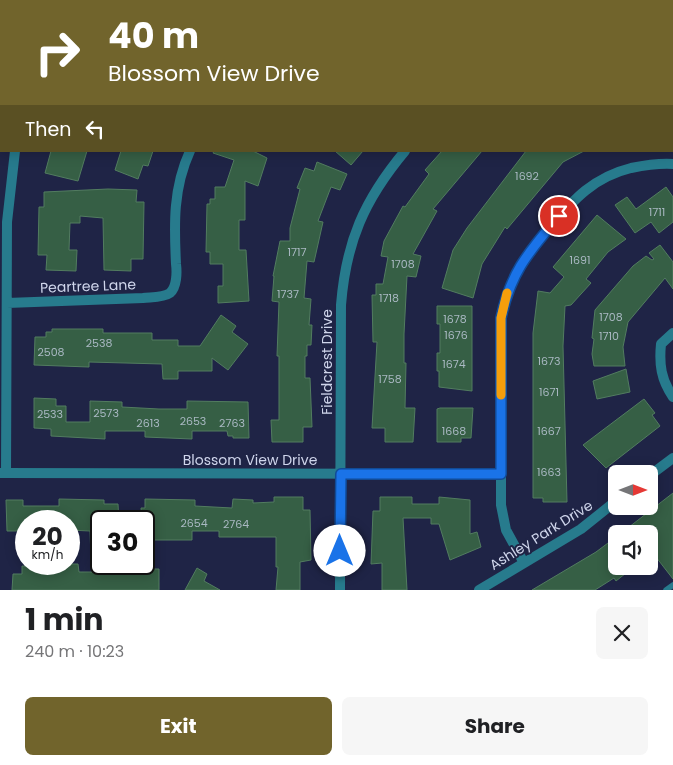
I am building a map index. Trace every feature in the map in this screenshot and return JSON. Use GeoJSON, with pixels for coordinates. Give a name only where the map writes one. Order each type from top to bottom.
{"type":"FeatureCollection","features":[{"type":"Feature","properties":{"kind":"street"},"geometry":{"type":"LineString","coordinates":[[3,473],[8,196],[15,152]]}},
{"type":"Feature","properties":{"kind":"street","name":"Peartree Lane"},"geometry":{"type":"LineString","coordinates":[[7,303],[144,298],[170,293],[175,284],[174,225],[178,186],[190,152]]}},
{"type":"Feature","properties":{"kind":"street","name":"Fieldcrest Drive"},"geometry":{"type":"LineString","coordinates":[[340,590],[341,315],[343,277],[351,242],[368,201],[383,177],[404,152]]}},
{"type":"Feature","properties":{"kind":"street"},"geometry":{"type":"LineString","coordinates":[[524,563],[506,530],[502,516],[501,318],[506,295],[523,259],[571,202],[597,180],[614,172],[649,164],[673,164]]}},
{"type":"Feature","properties":{"kind":"street"},"geometry":{"type":"LineString","coordinates":[[673,333],[661,344],[660,360],[662,375],[673,397]]}},
{"type":"Feature","properties":{"kind":"street"},"geometry":{"type":"LineString","coordinates":[[658,469],[673,458]]}},
{"type":"Feature","properties":{"kind":"street","name":"Blossom View Drive"},"geometry":{"type":"LineString","coordinates":[[3,473],[501,474]]}},
{"type":"Feature","properties":{"kind":"street","name":"Ashley Park Drive"},"geometry":{"type":"LineString","coordinates":[[479,590],[581,529],[608,507]]}},
{"type":"Feature","properties":{"kind":"lane"},"geometry":{"type":"LineString","coordinates":[[666,590],[673,585]]}},
{"type":"Feature","properties":{"kind":"building"},"geometry":{"type":"Polygon","coordinates":[[[51,152],[87,152],[78,181],[45,173],[51,152]]]}},
{"type":"Feature","properties":{"kind":"building"},"geometry":{"type":"Polygon","coordinates":[[[121,152],[153,152],[148,166],[143,165],[138,179],[115,170],[121,152]]]}},
{"type":"Feature","properties":{"kind":"building"},"geometry":{"type":"Polygon","coordinates":[[[255,152],[267,158],[258,186],[245,181],[245,220],[239,220],[239,250],[246,250],[249,301],[218,303],[218,286],[223,286],[223,264],[210,264],[210,252],[206,252],[207,204],[210,204],[210,199],[215,199],[215,187],[225,187],[234,160],[213,153],[255,152]]]}},
{"type":"Feature","properties":{"kind":"building"},"geometry":{"type":"Polygon","coordinates":[[[336,152],[362,152],[351,165],[336,152]]]}},
{"type":"Feature","properties":{"kind":"building"},"geometry":{"type":"Polygon","coordinates":[[[441,152],[481,152],[433,209],[437,211],[413,254],[421,256],[416,277],[407,276],[404,363],[406,363],[405,408],[415,408],[413,442],[385,442],[385,428],[372,428],[377,342],[373,342],[372,295],[376,295],[376,284],[383,284],[388,257],[381,256],[384,241],[403,206],[405,207],[429,174],[425,170],[441,152]]]}},
{"type":"Feature","properties":{"kind":"building"},"geometry":{"type":"Polygon","coordinates":[[[525,152],[582,152],[563,162],[507,229],[505,227],[482,264],[473,298],[442,288],[453,250],[467,228],[525,152]]]}},
{"type":"Feature","properties":{"kind":"building"},"geometry":{"type":"Polygon","coordinates":[[[317,162],[347,174],[340,190],[331,187],[318,221],[323,222],[314,262],[307,261],[304,298],[311,299],[309,325],[312,325],[311,345],[307,345],[307,356],[305,356],[305,378],[310,378],[312,427],[303,427],[303,442],[272,442],[271,420],[279,420],[279,356],[277,356],[279,302],[272,301],[273,276],[280,241],[290,241],[290,228],[300,189],[297,188],[305,168],[314,171],[317,162]]]}},
{"type":"Feature","properties":{"kind":"building"},"geometry":{"type":"Polygon","coordinates":[[[666,187],[673,197],[673,222],[659,233],[651,222],[635,233],[615,205],[627,197],[636,209],[666,187]]]}},
{"type":"Feature","properties":{"kind":"building"},"geometry":{"type":"Polygon","coordinates":[[[108,189],[137,190],[136,202],[144,202],[143,259],[131,259],[131,271],[104,270],[103,218],[80,216],[80,223],[70,223],[69,250],[77,250],[76,271],[46,270],[47,255],[38,255],[39,207],[44,207],[44,192],[108,189]]]}},
{"type":"Feature","properties":{"kind":"building"},"geometry":{"type":"Polygon","coordinates":[[[597,215],[626,239],[608,252],[586,279],[591,283],[571,305],[565,306],[563,346],[567,502],[543,502],[543,498],[533,498],[533,333],[538,291],[550,293],[564,277],[553,267],[597,215]]]}},
{"type":"Feature","properties":{"kind":"building"},"geometry":{"type":"Polygon","coordinates":[[[660,245],[673,262],[673,289],[665,278],[628,322],[623,347],[625,366],[594,366],[592,354],[594,339],[592,338],[595,310],[633,266],[646,256],[652,260],[654,259],[649,253],[660,245]]]}},
{"type":"Feature","properties":{"kind":"building"},"geometry":{"type":"Polygon","coordinates":[[[437,306],[472,306],[472,391],[439,387],[437,353],[440,353],[440,324],[437,324],[437,306]]]}},
{"type":"Feature","properties":{"kind":"building"},"geometry":{"type":"Polygon","coordinates":[[[221,315],[236,326],[232,332],[248,344],[228,370],[212,358],[212,371],[178,371],[178,379],[163,379],[162,364],[89,362],[89,367],[34,365],[35,337],[46,337],[46,332],[52,332],[52,329],[103,329],[103,333],[152,333],[152,340],[178,340],[178,346],[200,346],[221,315]]]}},
{"type":"Feature","properties":{"kind":"building"},"geometry":{"type":"Polygon","coordinates":[[[626,369],[630,392],[597,399],[593,381],[626,369]]]}},
{"type":"Feature","properties":{"kind":"building"},"geometry":{"type":"Polygon","coordinates":[[[34,398],[56,399],[56,406],[66,406],[66,422],[90,422],[90,401],[122,402],[122,407],[159,409],[187,409],[187,401],[248,402],[249,438],[233,438],[233,436],[228,436],[227,431],[192,431],[192,439],[145,437],[145,431],[105,431],[105,439],[51,436],[51,429],[34,428],[34,398]]]}},
{"type":"Feature","properties":{"kind":"building"},"geometry":{"type":"Polygon","coordinates":[[[644,399],[655,413],[652,415],[660,426],[606,468],[583,445],[644,399]]]}},
{"type":"Feature","properties":{"kind":"building"},"geometry":{"type":"Polygon","coordinates":[[[473,408],[471,438],[461,438],[461,442],[437,442],[437,409],[473,408]]]}},
{"type":"Feature","properties":{"kind":"building"},"geometry":{"type":"Polygon","coordinates":[[[673,493],[673,579],[658,560],[658,525],[632,525],[645,515],[658,515],[658,505],[673,493]]]}},
{"type":"Feature","properties":{"kind":"building"},"geometry":{"type":"Polygon","coordinates":[[[274,497],[303,497],[303,510],[310,510],[311,560],[300,562],[300,590],[276,590],[278,567],[276,567],[276,537],[219,537],[219,531],[192,531],[192,540],[155,540],[155,510],[141,510],[141,508],[145,508],[145,499],[195,500],[195,506],[232,508],[233,499],[253,500],[253,503],[274,502],[274,497]]]}},
{"type":"Feature","properties":{"kind":"building"},"geometry":{"type":"Polygon","coordinates":[[[380,497],[412,497],[412,504],[439,504],[439,497],[470,500],[470,534],[477,532],[481,547],[450,560],[439,524],[431,524],[431,518],[403,518],[407,590],[382,590],[382,563],[371,564],[373,511],[380,511],[380,497]]]}},
{"type":"Feature","properties":{"kind":"building"},"geometry":{"type":"Polygon","coordinates":[[[59,499],[104,500],[104,504],[118,504],[118,510],[90,510],[90,531],[80,531],[80,510],[15,510],[15,531],[7,531],[6,500],[23,500],[23,506],[59,506],[59,499]]]}},
{"type":"Feature","properties":{"kind":"building"},"geometry":{"type":"Polygon","coordinates":[[[608,543],[608,575],[624,575],[616,581],[614,578],[595,590],[532,590],[608,543]]]}},
{"type":"Feature","properties":{"kind":"building"},"geometry":{"type":"Polygon","coordinates":[[[197,568],[207,574],[204,581],[220,590],[185,590],[197,568]]]}},
{"type":"Feature","properties":{"kind":"building"},"geometry":{"type":"Polygon","coordinates":[[[155,569],[159,569],[159,590],[12,590],[13,574],[80,575],[80,572],[90,572],[90,575],[155,575],[155,569]]]}},
{"type":"Feature","properties":{"kind":"slow traffic"},"geometry":{"type":"LineString","coordinates":[[501,395],[501,318],[507,293]]}},
{"type":"Feature","properties":{"kind":"route"},"geometry":{"type":"LineString","coordinates":[[340,551],[341,474],[501,474],[501,318],[506,295],[523,259],[559,216]]}}]}
